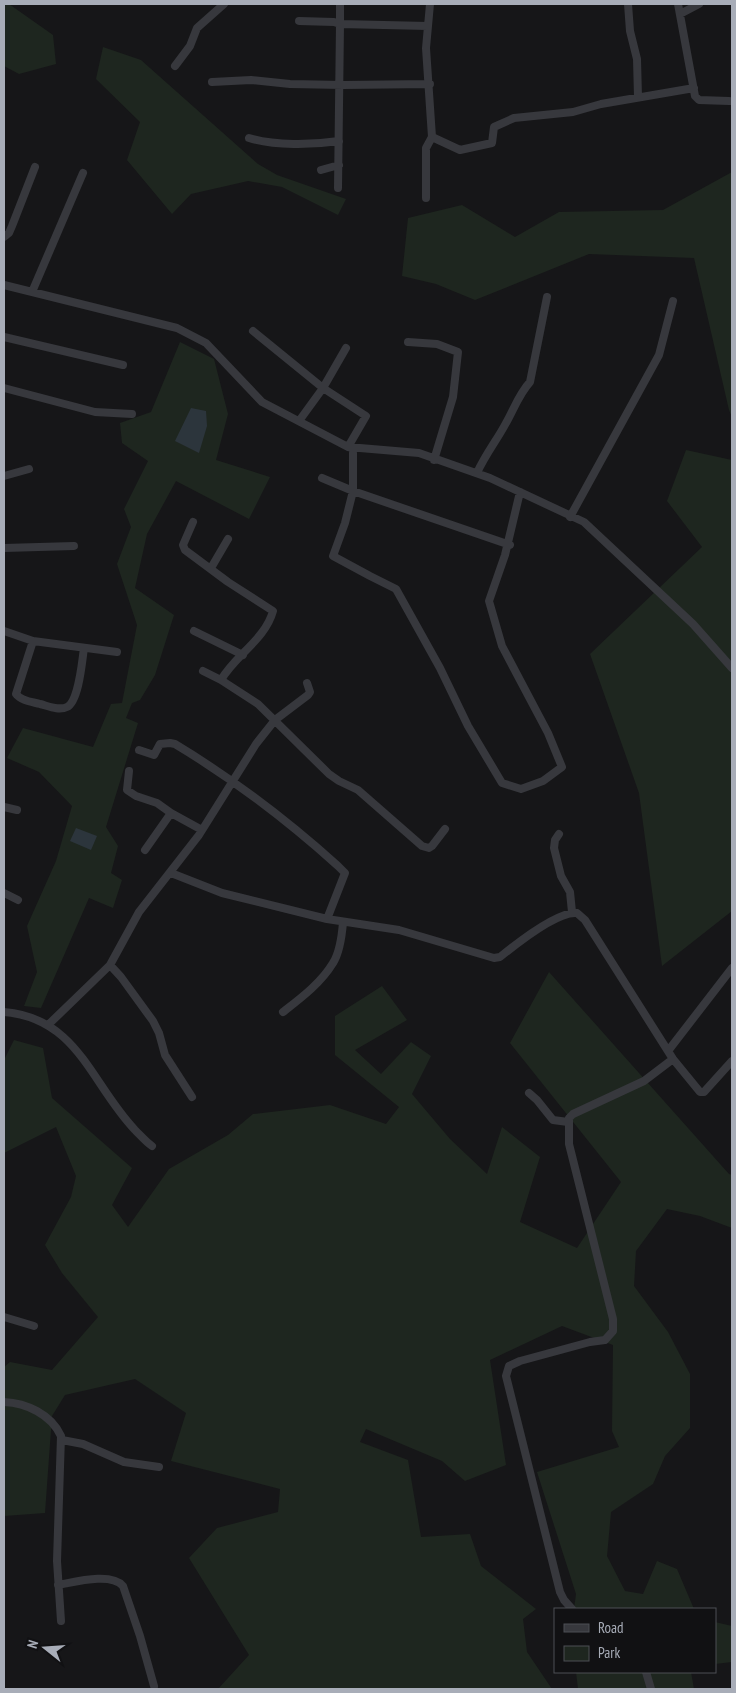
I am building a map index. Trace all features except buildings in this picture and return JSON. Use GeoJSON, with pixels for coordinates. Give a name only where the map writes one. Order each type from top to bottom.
{"type":"FeatureCollection","features":[{"type":"Feature","properties":{"kind":"street"},"geometry":{"type":"LineString","coordinates":[[175,66],[190,46],[197,28],[224,4]]}},
{"type":"Feature","properties":{"kind":"street"},"geometry":{"type":"LineString","coordinates":[[338,188],[340,4]]}},
{"type":"Feature","properties":{"kind":"street"},"geometry":{"type":"LineString","coordinates":[[426,198],[426,148],[432,137],[426,48],[430,4]]}},
{"type":"Feature","properties":{"kind":"street"},"geometry":{"type":"LineString","coordinates":[[628,4],[630,31],[637,59],[638,98]]}},
{"type":"Feature","properties":{"kind":"street"},"geometry":{"type":"LineString","coordinates":[[678,4],[695,96],[699,100],[728,101]]}},
{"type":"Feature","properties":{"kind":"street"},"geometry":{"type":"LineString","coordinates":[[680,14],[699,4]]}},
{"type":"Feature","properties":{"kind":"street"},"geometry":{"type":"LineString","coordinates":[[299,21],[428,26]]}},
{"type":"Feature","properties":{"kind":"street"},"geometry":{"type":"LineString","coordinates":[[212,82],[251,80],[290,84],[429,84]]}},
{"type":"Feature","properties":{"kind":"street"},"geometry":{"type":"LineString","coordinates":[[432,137],[460,150],[492,143],[494,127],[514,118],[573,112],[601,104],[694,88]]}},
{"type":"Feature","properties":{"kind":"street"},"geometry":{"type":"LineString","coordinates":[[249,138],[262,142],[319,144],[339,141]]}},
{"type":"Feature","properties":{"kind":"street"},"geometry":{"type":"LineString","coordinates":[[321,170],[339,165]]}},
{"type":"Feature","properties":{"kind":"street"},"geometry":{"type":"LineString","coordinates":[[4,237],[9,233],[35,167]]}},
{"type":"Feature","properties":{"kind":"street"},"geometry":{"type":"LineString","coordinates":[[32,292],[84,173]]}},
{"type":"Feature","properties":{"kind":"street"},"geometry":{"type":"LineString","coordinates":[[4,285],[177,328],[206,343],[262,402],[350,450],[419,453],[477,473],[584,522],[693,624],[732,668]]}},
{"type":"Feature","properties":{"kind":"street"},"geometry":{"type":"LineString","coordinates":[[477,473],[484,457],[506,424],[522,391],[530,382],[547,297]]}},
{"type":"Feature","properties":{"kind":"street"},"geometry":{"type":"LineString","coordinates":[[570,516],[659,355],[674,301]]}},
{"type":"Feature","properties":{"kind":"street"},"geometry":{"type":"LineString","coordinates":[[253,331],[323,388],[366,416],[350,450],[353,491],[334,556],[396,589],[440,668],[468,726],[502,783],[521,789],[543,781],[562,767],[548,733],[502,646],[489,600],[509,544],[520,492]]}},
{"type":"Feature","properties":{"kind":"street"},"geometry":{"type":"LineString","coordinates":[[4,337],[123,365]]}},
{"type":"Feature","properties":{"kind":"street"},"geometry":{"type":"LineString","coordinates":[[408,342],[437,344],[458,352],[453,397],[434,459]]}},
{"type":"Feature","properties":{"kind":"street"},"geometry":{"type":"LineString","coordinates":[[299,421],[323,388],[346,348]]}},
{"type":"Feature","properties":{"kind":"street"},"geometry":{"type":"LineString","coordinates":[[4,388],[95,412],[132,414]]}},
{"type":"Feature","properties":{"kind":"street"},"geometry":{"type":"LineString","coordinates":[[4,476],[29,469]]}},
{"type":"Feature","properties":{"kind":"street"},"geometry":{"type":"LineString","coordinates":[[322,478],[353,491],[509,544]]}},
{"type":"Feature","properties":{"kind":"street"},"geometry":{"type":"LineString","coordinates":[[193,522],[183,548],[273,611],[264,629],[244,655],[226,672],[222,680]]}},
{"type":"Feature","properties":{"kind":"street"},"geometry":{"type":"LineString","coordinates":[[210,568],[228,539]]}},
{"type":"Feature","properties":{"kind":"street"},"geometry":{"type":"LineString","coordinates":[[4,548],[74,546]]}},
{"type":"Feature","properties":{"kind":"street"},"geometry":{"type":"LineString","coordinates":[[194,631],[244,655]]}},
{"type":"Feature","properties":{"kind":"street"},"geometry":{"type":"LineString","coordinates":[[4,632],[33,641],[117,652]]}},
{"type":"Feature","properties":{"kind":"street"},"geometry":{"type":"LineString","coordinates":[[33,641],[16,694],[22,699],[56,708],[67,707],[73,699],[77,688],[84,648]]}},
{"type":"Feature","properties":{"kind":"street"},"geometry":{"type":"LineString","coordinates":[[203,671],[222,680],[258,704],[329,774],[340,782],[358,790],[422,846],[429,848],[432,846],[445,829]]}},
{"type":"Feature","properties":{"kind":"street"},"geometry":{"type":"LineString","coordinates":[[48,1025],[110,965],[139,912],[171,873],[202,830],[256,744],[275,720],[306,698],[310,692],[307,683]]}},
{"type":"Feature","properties":{"kind":"street"},"geometry":{"type":"LineString","coordinates":[[139,750],[154,754],[160,744],[175,744],[232,781],[282,818],[345,873],[328,919]]}},
{"type":"Feature","properties":{"kind":"street"},"geometry":{"type":"LineString","coordinates":[[129,771],[127,790],[136,796],[152,801],[202,830]]}},
{"type":"Feature","properties":{"kind":"street"},"geometry":{"type":"LineString","coordinates":[[4,807],[17,810]]}},
{"type":"Feature","properties":{"kind":"street"},"geometry":{"type":"LineString","coordinates":[[145,850],[170,813]]}},
{"type":"Feature","properties":{"kind":"street"},"geometry":{"type":"LineString","coordinates":[[559,834],[555,840],[554,848],[561,876],[570,892],[572,912]]}},
{"type":"Feature","properties":{"kind":"street"},"geometry":{"type":"LineString","coordinates":[[171,873],[222,893],[328,919],[399,930],[497,958],[536,930],[565,914],[576,913],[585,920],[673,1059],[700,1092],[704,1092],[732,1061]]}},
{"type":"Feature","properties":{"kind":"street"},"geometry":{"type":"LineString","coordinates":[[4,894],[18,900]]}},
{"type":"Feature","properties":{"kind":"street"},"geometry":{"type":"LineString","coordinates":[[283,1012],[312,987],[334,963],[342,935],[343,922]]}},
{"type":"Feature","properties":{"kind":"street"},"geometry":{"type":"LineString","coordinates":[[110,965],[153,1021],[166,1055],[192,1097]]}},
{"type":"Feature","properties":{"kind":"street"},"geometry":{"type":"LineString","coordinates":[[668,1051],[732,968]]}},
{"type":"Feature","properties":{"kind":"street"},"geometry":{"type":"LineString","coordinates":[[4,1012],[29,1016],[56,1030],[72,1045],[118,1111],[152,1146]]}},
{"type":"Feature","properties":{"kind":"street"},"geometry":{"type":"LineString","coordinates":[[571,1608],[560,1592],[506,1376],[509,1366],[520,1361],[590,1342],[605,1340],[612,1331],[613,1320],[569,1144],[568,1122],[572,1114],[644,1081],[673,1059]]}},
{"type":"Feature","properties":{"kind":"street"},"geometry":{"type":"LineString","coordinates":[[528,1093],[537,1100],[553,1120],[568,1122]]}},
{"type":"Feature","properties":{"kind":"street"},"geometry":{"type":"LineString","coordinates":[[4,1317],[34,1326]]}},
{"type":"Feature","properties":{"kind":"street"},"geometry":{"type":"LineString","coordinates":[[4,1402],[21,1404],[32,1408],[54,1424],[62,1440],[58,1545],[58,1585],[61,1621]]}},
{"type":"Feature","properties":{"kind":"street"},"geometry":{"type":"LineString","coordinates":[[62,1440],[83,1444],[124,1462],[159,1467]]}},
{"type":"Feature","properties":{"kind":"street"},"geometry":{"type":"LineString","coordinates":[[58,1585],[113,1579],[123,1586],[154,1686]]}},
{"type":"Feature","properties":{"kind":"street"},"geometry":{"type":"LineString","coordinates":[[646,1673],[651,1689]]}},
{"type":"Feature","properties":{"kind":"green space"},"geometry":{"type":"Polygon","coordinates":[[[4,4],[9,4],[53,35],[56,64],[19,74],[4,66],[4,4]]]}},
{"type":"Feature","properties":{"kind":"green space"},"geometry":{"type":"Polygon","coordinates":[[[103,47],[141,60],[258,164],[277,175],[346,199],[338,215],[282,187],[248,181],[191,194],[172,214],[127,160],[140,122],[96,79],[103,47]]]}},
{"type":"Feature","properties":{"kind":"green space"},"geometry":{"type":"Polygon","coordinates":[[[732,172],[732,417],[694,258],[589,254],[475,300],[436,284],[402,276],[408,218],[462,205],[515,237],[559,212],[663,210],[732,172]]]}},
{"type":"Feature","properties":{"kind":"green space"},"geometry":{"type":"Polygon","coordinates":[[[180,342],[214,359],[228,414],[216,460],[270,477],[249,519],[176,481],[147,534],[135,588],[174,615],[155,675],[140,700],[132,703],[126,718],[138,723],[106,827],[118,846],[111,873],[122,880],[113,908],[89,898],[41,1008],[24,1006],[37,972],[27,926],[56,861],[72,806],[39,772],[7,758],[23,728],[93,747],[111,704],[122,703],[137,625],[117,564],[131,527],[124,509],[148,461],[122,443],[120,423],[151,412],[180,342]]]}},
{"type":"Feature","properties":{"kind":"green space"},"geometry":{"type":"Polygon","coordinates":[[[686,450],[732,460],[732,911],[662,966],[639,793],[590,654],[702,547],[667,501],[686,450]]]}},
{"type":"Feature","properties":{"kind":"green space"},"geometry":{"type":"Polygon","coordinates":[[[549,972],[729,1174],[732,1175],[732,1228],[700,1216],[667,1209],[636,1251],[634,1286],[668,1332],[690,1374],[690,1428],[665,1456],[653,1484],[611,1512],[607,1556],[625,1591],[643,1594],[657,1561],[677,1569],[694,1608],[574,1608],[576,1594],[537,1472],[619,1447],[612,1431],[613,1345],[562,1326],[490,1360],[506,1465],[465,1481],[442,1461],[366,1429],[360,1442],[408,1460],[421,1537],[470,1534],[481,1566],[536,1609],[523,1619],[527,1652],[552,1689],[218,1689],[249,1655],[189,1558],[217,1528],[278,1512],[280,1489],[171,1461],[186,1413],[135,1379],[65,1395],[52,1416],[45,1513],[4,1516],[4,1367],[10,1362],[52,1370],[98,1317],[62,1273],[45,1245],[71,1197],[76,1176],[56,1127],[4,1153],[4,1060],[14,1040],[43,1048],[52,1098],[132,1168],[112,1205],[128,1227],[169,1169],[228,1135],[253,1114],[330,1105],[386,1124],[399,1107],[335,1055],[335,1016],[382,986],[407,1020],[355,1050],[381,1074],[411,1042],[431,1056],[412,1094],[450,1139],[487,1174],[502,1127],[540,1157],[520,1222],[577,1248],[621,1182],[510,1043],[549,972]]]}},
{"type":"Feature","properties":{"kind":"green space"},"geometry":{"type":"Polygon","coordinates":[[[716,1622],[732,1626],[732,1662],[716,1664],[716,1622]]]}},
{"type":"Feature","properties":{"kind":"green space"},"geometry":{"type":"Polygon","coordinates":[[[576,1673],[691,1673],[694,1689],[578,1689],[576,1673]]]}},
{"type":"Feature","properties":{"kind":"shaded area"},"geometry":{"type":"Polygon","coordinates":[[[191,408],[206,411],[207,426],[199,453],[175,441],[191,408]]]}},
{"type":"Feature","properties":{"kind":"shaded area"},"geometry":{"type":"Polygon","coordinates":[[[76,828],[97,836],[91,850],[70,841],[76,828]]]}}]}
